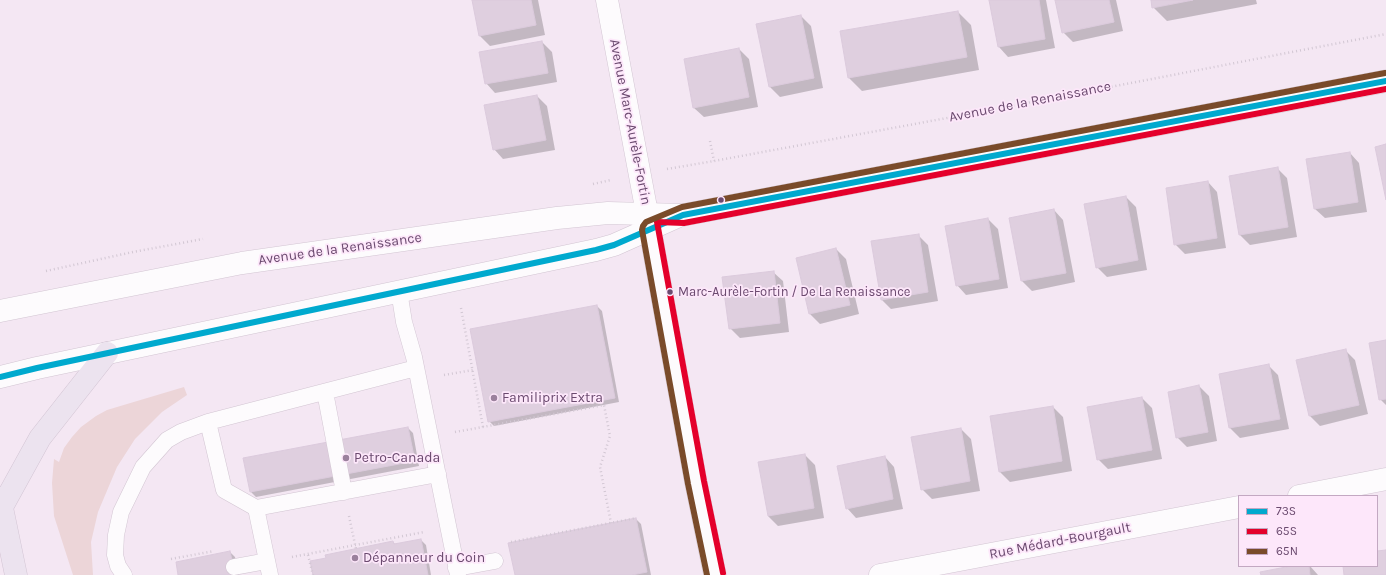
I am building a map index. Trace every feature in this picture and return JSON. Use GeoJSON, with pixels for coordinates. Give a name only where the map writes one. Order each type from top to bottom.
{"type":"FeatureCollection","features":[{"type":"Feature","properties":{"kind":"highway"},"geometry":{"type":"LineString","coordinates":[[16,575],[1,503],[40,438],[106,353]]}},
{"type":"Feature","properties":{"kind":"street","name":"Avenue Marc-Aurèle-Fortin"},"geometry":{"type":"LineString","coordinates":[[607,0],[649,221],[696,483],[716,575]]}},
{"type":"Feature","properties":{"kind":"street","name":"Avenue de la Renaissance"},"geometry":{"type":"LineString","coordinates":[[0,310],[280,257],[557,218],[608,213],[649,221],[1386,81]]}},
{"type":"Feature","properties":{"kind":"street","name":"Avenue de la Renaissance"},"geometry":{"type":"LineString","coordinates":[[0,377],[614,245],[649,221]]}},
{"type":"Feature","properties":{"kind":"street"},"geometry":{"type":"LineString","coordinates":[[1304,495],[1386,479]]}},
{"type":"Feature","properties":{"kind":"street","name":"Rue Médard-Bourgault"},"geometry":{"type":"LineString","coordinates":[[880,575],[1238,507]]}},
{"type":"Feature","properties":{"kind":"lane"},"geometry":{"type":"LineString","coordinates":[[400,291],[404,322],[416,368],[457,571],[495,561]]}},
{"type":"Feature","properties":{"kind":"lane"},"geometry":{"type":"LineString","coordinates":[[124,575],[118,566],[115,555],[116,535],[121,512],[143,467],[167,440],[181,432],[208,422],[416,368]]}},
{"type":"Feature","properties":{"kind":"lane"},"geometry":{"type":"LineString","coordinates":[[325,392],[344,492]]}},
{"type":"Feature","properties":{"kind":"lane"},"geometry":{"type":"LineString","coordinates":[[208,422],[224,490],[256,508],[438,474]]}},
{"type":"Feature","properties":{"kind":"lane"},"geometry":{"type":"LineString","coordinates":[[234,567],[269,568],[256,508]]}},
{"type":"Feature","properties":{"kind":"path","name":"Avenue de la Renaissance"},"geometry":{"type":"LineString","coordinates":[[674,167],[714,161],[1386,34]]}},
{"type":"Feature","properties":{"kind":"path"},"geometry":{"type":"LineString","coordinates":[[710,141],[714,161]]}},
{"type":"Feature","properties":{"kind":"path"},"geometry":{"type":"LineString","coordinates":[[461,306],[483,427]]}},
{"type":"Feature","properties":{"kind":"path"},"geometry":{"type":"LineString","coordinates":[[478,399],[483,398]]}},
{"type":"Feature","properties":{"kind":"path"},"geometry":{"type":"LineString","coordinates":[[456,439],[454,432],[604,405],[610,436],[600,467],[611,523]]}},
{"type":"Feature","properties":{"kind":"path"},"geometry":{"type":"LineString","coordinates":[[508,542],[636,518]]}},
{"type":"Feature","properties":{"kind":"path"},"geometry":{"type":"LineString","coordinates":[[292,557],[427,532]]}},
{"type":"Feature","properties":{"kind":"path"},"geometry":{"type":"LineString","coordinates":[[355,545],[356,549]]}},
{"type":"Feature","properties":{"kind":"path"},"geometry":{"type":"LineString","coordinates":[[171,559],[214,551]]}},
{"type":"Feature","properties":{"kind":"path"},"geometry":{"type":"LineString","coordinates":[[308,555],[313,575]]}},
{"type":"Feature","properties":{"kind":"shaded area"},"geometry":{"type":"Polygon","coordinates":[[[184,387],[187,395],[162,412],[135,439],[117,467],[98,512],[91,542],[93,575],[73,575],[54,516],[52,483],[54,459],[59,462],[64,448],[72,437],[81,427],[96,416],[107,410],[184,387]]]}},
{"type":"Feature","properties":{"kind":"building"},"geometry":{"type":"Polygon","coordinates":[[[472,0],[531,0],[536,25],[479,36],[472,0]]]}},
{"type":"Feature","properties":{"kind":"building"},"geometry":{"type":"Polygon","coordinates":[[[989,0],[1039,0],[1045,39],[998,47],[989,0]]]}},
{"type":"Feature","properties":{"kind":"building"},"geometry":{"type":"Polygon","coordinates":[[[1055,0],[1109,0],[1114,22],[1062,33],[1055,0]]]}},
{"type":"Feature","properties":{"kind":"building"},"geometry":{"type":"Polygon","coordinates":[[[1151,0],[1193,0],[1152,8],[1151,0]]]}},
{"type":"Feature","properties":{"kind":"building"},"geometry":{"type":"Polygon","coordinates":[[[958,11],[967,57],[848,78],[840,31],[958,11]]]}},
{"type":"Feature","properties":{"kind":"building"},"geometry":{"type":"Polygon","coordinates":[[[801,15],[814,78],[769,87],[756,24],[801,15]]]}},
{"type":"Feature","properties":{"kind":"building"},"geometry":{"type":"Polygon","coordinates":[[[542,41],[548,73],[485,84],[479,52],[542,41]]]}},
{"type":"Feature","properties":{"kind":"building"},"geometry":{"type":"Polygon","coordinates":[[[739,48],[749,97],[693,108],[684,59],[739,48]]]}},
{"type":"Feature","properties":{"kind":"building"},"geometry":{"type":"Polygon","coordinates":[[[537,95],[546,140],[493,150],[484,105],[537,95]]]}},
{"type":"Feature","properties":{"kind":"building"},"geometry":{"type":"Polygon","coordinates":[[[1386,144],[1386,200],[1375,147],[1386,144]]]}},
{"type":"Feature","properties":{"kind":"building"},"geometry":{"type":"Polygon","coordinates":[[[1350,152],[1358,202],[1314,209],[1306,159],[1350,152]]]}},
{"type":"Feature","properties":{"kind":"building"},"geometry":{"type":"Polygon","coordinates":[[[1278,167],[1288,227],[1239,235],[1229,176],[1278,167]]]}},
{"type":"Feature","properties":{"kind":"building"},"geometry":{"type":"Polygon","coordinates":[[[1208,181],[1217,238],[1174,245],[1166,188],[1208,181]]]}},
{"type":"Feature","properties":{"kind":"building"},"geometry":{"type":"Polygon","coordinates":[[[1126,196],[1138,260],[1096,268],[1084,204],[1126,196]]]}},
{"type":"Feature","properties":{"kind":"building"},"geometry":{"type":"Polygon","coordinates":[[[1054,209],[1066,273],[1021,281],[1009,218],[1054,209]]]}},
{"type":"Feature","properties":{"kind":"building"},"geometry":{"type":"Polygon","coordinates":[[[988,218],[999,279],[956,286],[945,226],[988,218]]]}},
{"type":"Feature","properties":{"kind":"building"},"geometry":{"type":"Polygon","coordinates":[[[919,234],[928,292],[881,300],[871,241],[919,234]]]}},
{"type":"Feature","properties":{"kind":"building"},"geometry":{"type":"Polygon","coordinates":[[[836,248],[850,305],[809,314],[796,258],[836,248]]]}},
{"type":"Feature","properties":{"kind":"building"},"geometry":{"type":"Polygon","coordinates":[[[774,271],[780,323],[729,329],[722,277],[774,271]]]}},
{"type":"Feature","properties":{"kind":"building"},"geometry":{"type":"Polygon","coordinates":[[[597,305],[615,398],[488,422],[470,329],[597,305]]]}},
{"type":"Feature","properties":{"kind":"building"},"geometry":{"type":"Polygon","coordinates":[[[1386,340],[1386,399],[1379,400],[1369,343],[1386,340]]]}},
{"type":"Feature","properties":{"kind":"building"},"geometry":{"type":"Polygon","coordinates":[[[1346,349],[1359,405],[1309,416],[1296,360],[1346,349]]]}},
{"type":"Feature","properties":{"kind":"building"},"geometry":{"type":"Polygon","coordinates":[[[1269,364],[1280,419],[1229,428],[1219,374],[1269,364]]]}},
{"type":"Feature","properties":{"kind":"building"},"geometry":{"type":"Polygon","coordinates":[[[1199,385],[1208,432],[1176,438],[1168,392],[1199,385]]]}},
{"type":"Feature","properties":{"kind":"building"},"geometry":{"type":"Polygon","coordinates":[[[1142,397],[1152,450],[1097,460],[1087,407],[1142,397]]]}},
{"type":"Feature","properties":{"kind":"building"},"geometry":{"type":"Polygon","coordinates":[[[1053,406],[1062,461],[999,472],[990,416],[1053,406]]]}},
{"type":"Feature","properties":{"kind":"building"},"geometry":{"type":"Polygon","coordinates":[[[408,427],[415,461],[250,492],[243,458],[408,427]]]}},
{"type":"Feature","properties":{"kind":"building"},"geometry":{"type":"Polygon","coordinates":[[[961,428],[970,481],[921,490],[911,437],[961,428]]]}},
{"type":"Feature","properties":{"kind":"building"},"geometry":{"type":"Polygon","coordinates":[[[805,454],[814,508],[768,516],[758,462],[805,454]]]}},
{"type":"Feature","properties":{"kind":"building"},"geometry":{"type":"Polygon","coordinates":[[[885,456],[893,499],[846,509],[837,466],[885,456]]]}},
{"type":"Feature","properties":{"kind":"building"},"geometry":{"type":"Polygon","coordinates":[[[636,518],[647,572],[632,575],[515,575],[508,543],[636,518]]]}},
{"type":"Feature","properties":{"kind":"building"},"geometry":{"type":"Polygon","coordinates":[[[421,539],[428,575],[313,575],[310,561],[326,558],[325,555],[393,541],[394,544],[421,539]]]}},
{"type":"Feature","properties":{"kind":"building"},"geometry":{"type":"Polygon","coordinates":[[[1386,550],[1386,575],[1344,575],[1343,567],[1378,567],[1378,551],[1386,550]]]}},
{"type":"Feature","properties":{"kind":"building"},"geometry":{"type":"Polygon","coordinates":[[[230,551],[235,575],[178,575],[176,562],[230,551]]]}},
{"type":"Feature","properties":{"kind":"building"},"geometry":{"type":"Polygon","coordinates":[[[1286,567],[1309,567],[1310,575],[1261,575],[1260,572],[1286,567]]]}},
{"type":"Feature","properties":{"kind":"transit line","name":"65N"},"geometry":{"type":"LineString","coordinates":[[707,575],[688,484],[642,230],[646,222],[682,207],[1385,73]]}},
{"type":"Feature","properties":{"kind":"transit line","name":"73S"},"geometry":{"type":"LineString","coordinates":[[0,377],[596,250],[614,245],[683,215],[1386,81]]}},
{"type":"Feature","properties":{"kind":"transit line","name":"65S"},"geometry":{"type":"LineString","coordinates":[[723,573],[704,481],[657,222],[684,223],[1386,89]]}},
{"type":"Feature","properties":{"kind":"place","name":"Marc-Aurèle-Fortin / De La Renaissance"},"geometry":{"type":"Point","coordinates":[670,292]}},
{"type":"Feature","properties":{"kind":"place","name":"Familiprix Extra"},"geometry":{"type":"Point","coordinates":[494,398]}},
{"type":"Feature","properties":{"kind":"place","name":"Petro-Canada"},"geometry":{"type":"Point","coordinates":[346,458]}},
{"type":"Feature","properties":{"kind":"place","name":"Dépanneur du Coin"},"geometry":{"type":"Point","coordinates":[355,558]}}]}
